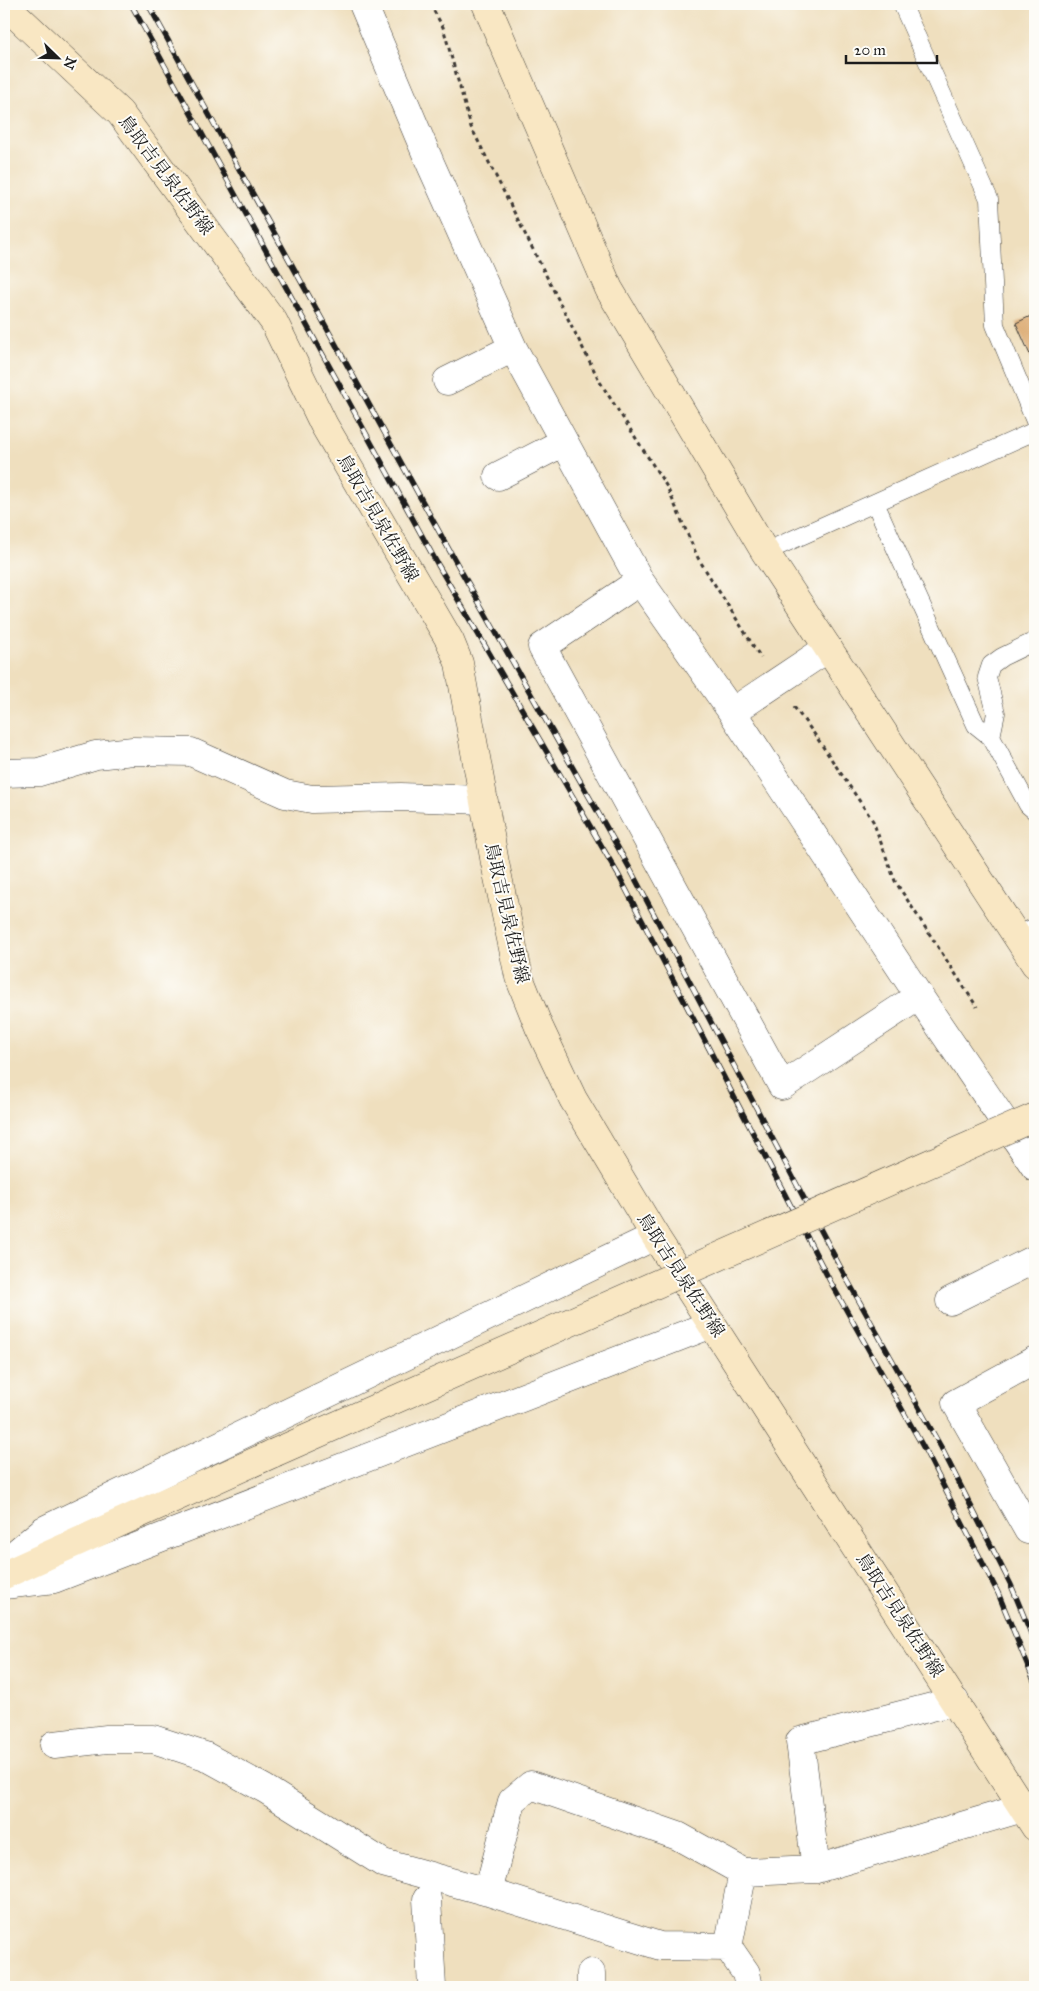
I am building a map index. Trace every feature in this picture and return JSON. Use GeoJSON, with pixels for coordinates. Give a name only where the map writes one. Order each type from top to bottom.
{"type":"FeatureCollection","features":[{"type":"Feature","properties":{"kind":"street","name":"鳥取吉見泉佐野線"},"geometry":{"type":"LineString","coordinates":[[4,4],[120,113],[274,322],[324,425],[450,642],[459,663],[495,863],[519,977],[539,1027],[573,1099],[655,1236],[1029,1818]]}},
{"type":"Feature","properties":{"kind":"street"},"geometry":{"type":"LineString","coordinates":[[363,4],[431,165],[513,348],[640,581],[732,712],[1035,1167]]}},
{"type":"Feature","properties":{"kind":"street"},"geometry":{"type":"LineString","coordinates":[[486,4],[609,289],[765,552],[828,648],[1026,932],[1035,964]]}},
{"type":"Feature","properties":{"kind":"street"},"geometry":{"type":"LineString","coordinates":[[447,381],[513,348]]}},
{"type":"Feature","properties":{"kind":"street"},"geometry":{"type":"LineString","coordinates":[[498,476],[564,442]]}},
{"type":"Feature","properties":{"kind":"street"},"geometry":{"type":"LineString","coordinates":[[640,581],[542,647],[782,1086],[920,996]]}},
{"type":"Feature","properties":{"kind":"street"},"geometry":{"type":"LineString","coordinates":[[732,712],[828,648]]}},
{"type":"Feature","properties":{"kind":"street"},"geometry":{"type":"LineString","coordinates":[[4,773],[39,772],[96,755],[133,751],[191,752],[285,794],[312,799],[402,797],[484,800]]}},
{"type":"Feature","properties":{"kind":"street"},"geometry":{"type":"LineString","coordinates":[[4,1575],[274,1453],[1035,1117]]}},
{"type":"Feature","properties":{"kind":"street"},"geometry":{"type":"LineString","coordinates":[[4,1563],[44,1530],[655,1236]]}},
{"type":"Feature","properties":{"kind":"street"},"geometry":{"type":"LineString","coordinates":[[950,1301],[1035,1259]]}},
{"type":"Feature","properties":{"kind":"street"},"geometry":{"type":"LineString","coordinates":[[4,1585],[54,1579],[712,1324]]}},
{"type":"Feature","properties":{"kind":"street"},"geometry":{"type":"LineString","coordinates":[[1035,1360],[956,1403],[1028,1530],[1035,1526]]}},
{"type":"Feature","properties":{"kind":"street"},"geometry":{"type":"LineString","coordinates":[[816,1869],[800,1741],[954,1701]]}},
{"type":"Feature","properties":{"kind":"street"},"geometry":{"type":"LineString","coordinates":[[54,1745],[107,1739],[153,1739],[205,1756],[265,1789],[383,1863],[488,1892],[660,1946],[728,1947]]}},
{"type":"Feature","properties":{"kind":"street"},"geometry":{"type":"LineString","coordinates":[[488,1892],[512,1801],[532,1785],[678,1836],[743,1872],[816,1869],[1029,1818]]}},
{"type":"Feature","properties":{"kind":"street"},"geometry":{"type":"LineString","coordinates":[[743,1872],[728,1947],[746,1973],[749,1987]]}},
{"type":"Feature","properties":{"kind":"street"},"geometry":{"type":"LineString","coordinates":[[427,1899],[432,1987]]}},
{"type":"Feature","properties":{"kind":"lane"},"geometry":{"type":"LineString","coordinates":[[902,4],[989,199],[995,325],[1035,421]]}},
{"type":"Feature","properties":{"kind":"lane"},"geometry":{"type":"LineString","coordinates":[[765,552],[1035,431]]}},
{"type":"Feature","properties":{"kind":"lane"},"geometry":{"type":"LineString","coordinates":[[875,503],[976,725],[991,736],[1014,782],[1028,805],[1035,811]]}},
{"type":"Feature","properties":{"kind":"lane"},"geometry":{"type":"LineString","coordinates":[[991,736],[996,713],[987,677],[991,665],[1002,657],[1035,641]]}},
{"type":"Feature","properties":{"kind":"path"},"geometry":{"type":"LineString","coordinates":[[430,4],[443,27],[471,127],[600,382],[667,487],[698,558],[749,637],[775,684],[813,732],[873,821],[895,881],[977,1007]]}},
{"type":"Feature","properties":{"kind":"building"},"geometry":{"type":"Polygon","coordinates":[[[1035,314],[1035,366],[1016,323],[1035,314]]]}},
{"type":"Feature","properties":{"kind":"railway"},"geometry":{"type":"LineString","coordinates":[[131,4],[438,565],[619,876],[830,1281],[926,1452],[998,1593],[1035,1683]]}},
{"type":"Feature","properties":{"kind":"railway"},"geometry":{"type":"LineString","coordinates":[[148,4],[452,555],[629,867],[844,1274],[941,1447],[1011,1585],[1035,1643]]}}]}
